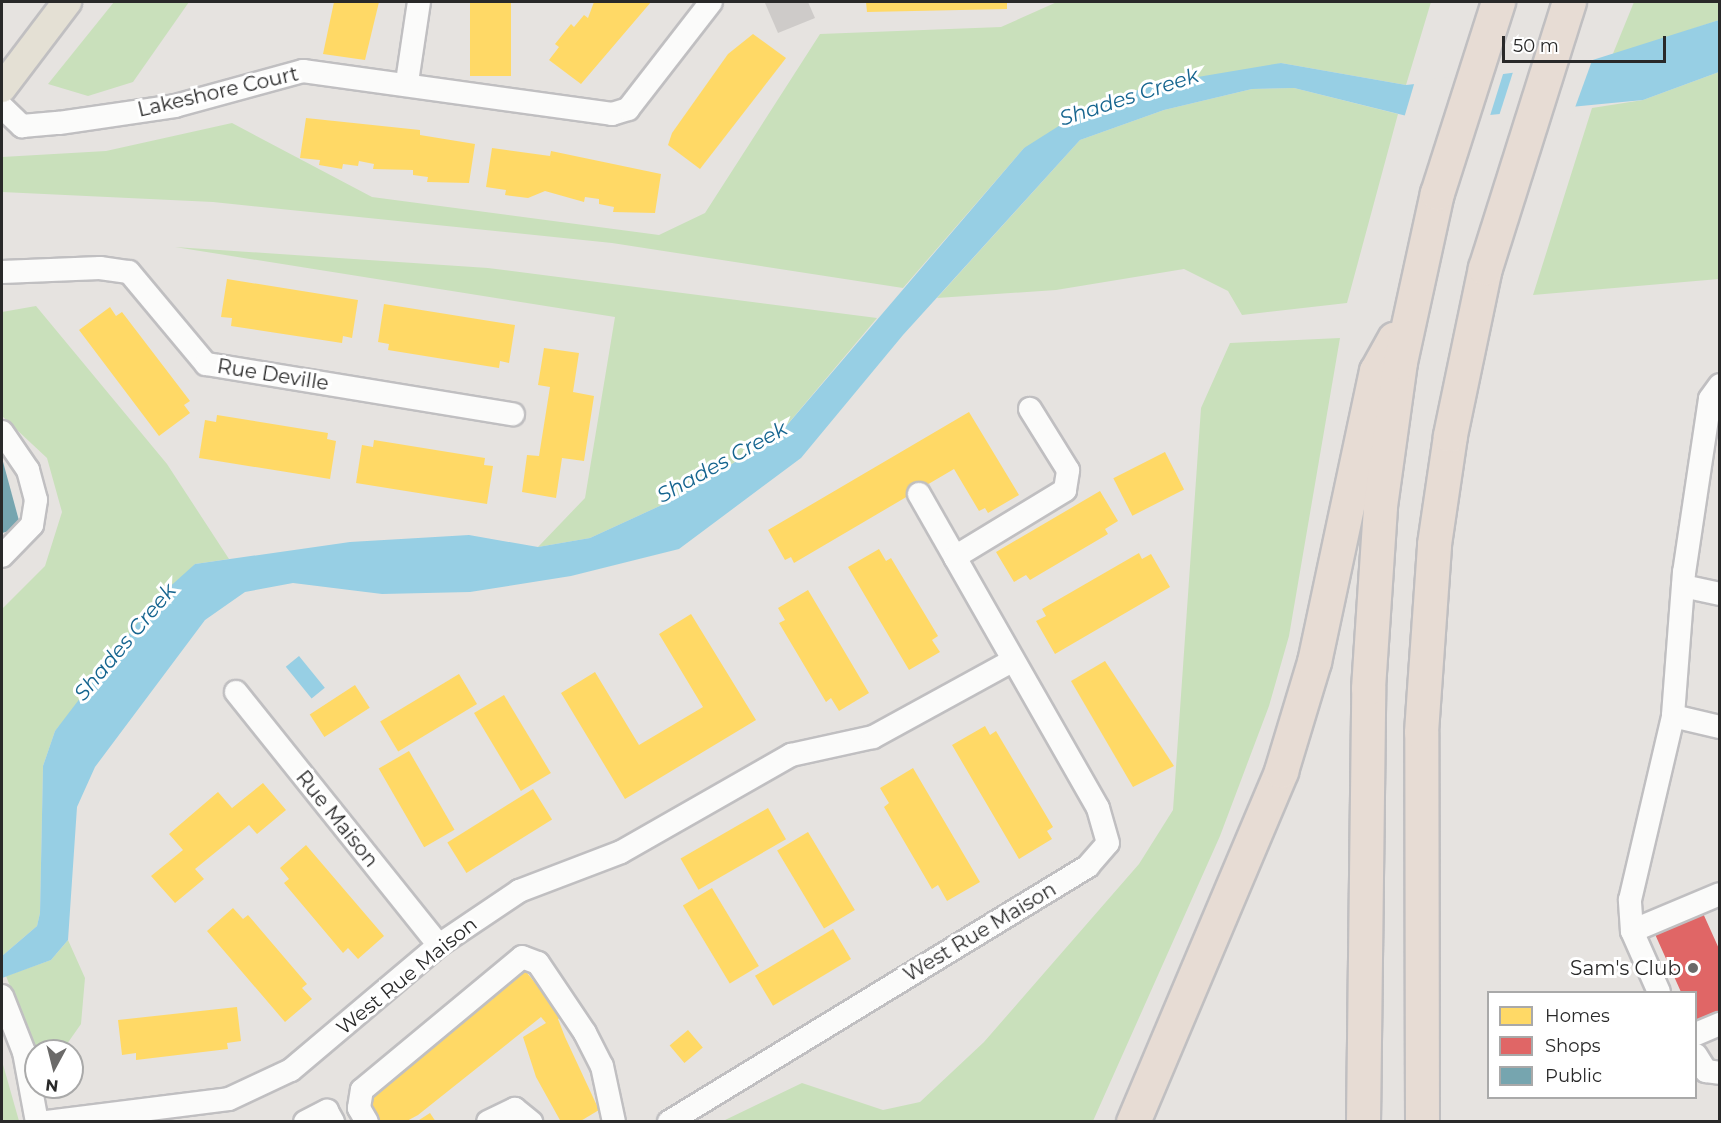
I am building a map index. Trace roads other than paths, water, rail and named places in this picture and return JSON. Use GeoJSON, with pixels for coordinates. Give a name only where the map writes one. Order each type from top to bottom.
{"type":"FeatureCollection","features":[{"type":"Feature","properties":{"kind":"highway"},"geometry":{"type":"LineString","coordinates":[[1133,1121],[1281,771],[1314,662],[1388,366],[1411,310],[1437,193],[1498,2]]}},
{"type":"Feature","properties":{"kind":"highway"},"geometry":{"type":"LineString","coordinates":[[1422,1122],[1421,975],[1425,635],[1446,457],[1467,348],[1525,128],[1569,2]]}},
{"type":"Feature","properties":{"kind":"highway"},"geometry":{"type":"LineString","coordinates":[[1363,1122],[1369,666],[1388,366]]}},
{"type":"Feature","properties":{"kind":"highway"},"geometry":{"type":"LineString","coordinates":[[1421,975],[1438,1122]]}},
{"type":"Feature","properties":{"kind":"main road"},"geometry":{"type":"LineString","coordinates":[[2,88],[68,2]]}},
{"type":"Feature","properties":{"kind":"street"},"geometry":{"type":"LineString","coordinates":[[407,82],[419,2]]}},
{"type":"Feature","properties":{"kind":"street","name":"Lakeshore Court"},"geometry":{"type":"LineString","coordinates":[[2,107],[22,126],[175,106],[303,71],[407,82],[612,114],[628,109],[711,2]]}},
{"type":"Feature","properties":{"kind":"street","name":"Rue Deville"},"geometry":{"type":"LineString","coordinates":[[2,272],[129,272],[206,364],[513,414]]}},
{"type":"Feature","properties":{"kind":"street"},"geometry":{"type":"LineString","coordinates":[[1658,991],[1632,930],[1630,900],[1640,843],[1673,716],[1683,586],[1710,399],[1719,385]]}},
{"type":"Feature","properties":{"kind":"street"},"geometry":{"type":"LineString","coordinates":[[955,557],[1065,490],[1068,470],[1030,409]]}},
{"type":"Feature","properties":{"kind":"street"},"geometry":{"type":"LineString","coordinates":[[2,432],[28,470],[36,500],[32,525],[2,556]]}},
{"type":"Feature","properties":{"kind":"street","name":"West Rue Maison"},"geometry":{"type":"LineString","coordinates":[[669,1122],[1088,866],[1108,843],[1098,808],[1012,661],[919,494]]}},
{"type":"Feature","properties":{"kind":"street"},"geometry":{"type":"LineString","coordinates":[[1683,586],[1719,594]]}},
{"type":"Feature","properties":{"kind":"street","name":"West Rue Maison"},"geometry":{"type":"LineString","coordinates":[[47,1122],[229,1099],[291,1070],[439,945],[519,891],[621,852],[791,755],[873,737],[1012,661]]}},
{"type":"Feature","properties":{"kind":"street","name":"Rue Maison"},"geometry":{"type":"LineString","coordinates":[[236,692],[439,945]]}},
{"type":"Feature","properties":{"kind":"street"},"geometry":{"type":"LineString","coordinates":[[1673,716],[1719,727]]}},
{"type":"Feature","properties":{"kind":"street"},"geometry":{"type":"LineString","coordinates":[[1632,930],[1719,894]]}},
{"type":"Feature","properties":{"kind":"street"},"geometry":{"type":"LineString","coordinates":[[367,1122],[358,1108],[362,1090],[522,957],[538,963],[585,1033],[603,1066],[614,1122]]}},
{"type":"Feature","properties":{"kind":"street"},"geometry":{"type":"LineString","coordinates":[[4,1001],[24,1052],[37,1122]]}},
{"type":"Feature","properties":{"kind":"street"},"geometry":{"type":"LineString","coordinates":[[1697,1033],[1719,1024]]}},
{"type":"Feature","properties":{"kind":"street"},"geometry":{"type":"LineString","coordinates":[[1697,1058],[1706,1071],[1719,1073]]}},
{"type":"Feature","properties":{"kind":"street"},"geometry":{"type":"LineString","coordinates":[[488,1122],[515,1108],[531,1122]]}},
{"type":"Feature","properties":{"kind":"street"},"geometry":{"type":"LineString","coordinates":[[305,1122],[327,1111],[333,1122]]}},
{"type":"Feature","properties":{"kind":"water","name":"Shades Creek"},"geometry":{"type":"Polygon","coordinates":[[[1719,20],[1719,72],[1643,100],[1427,121],[1294,88],[1252,89],[1164,110],[1080,140],[903,335],[801,458],[679,549],[571,576],[470,592],[382,594],[293,583],[245,592],[205,620],[95,767],[77,807],[68,940],[51,960],[2,978],[2,956],[37,926],[40,913],[43,766],[55,731],[155,600],[195,564],[350,542],[469,535],[538,547],[590,538],[664,504],[776,438],[1024,148],[1073,117],[1150,85],[1281,63],[1406,85],[1496,75],[1580,64],[1719,20]]]}},
{"type":"Feature","properties":{"kind":"water"},"geometry":{"type":"Polygon","coordinates":[[[299,656],[325,688],[312,699],[286,667],[299,656]]]}},
{"type":"Feature","properties":{"kind":"place","name":"Sam's Club"},"geometry":{"type":"Point","coordinates":[1693,968]}}]}
